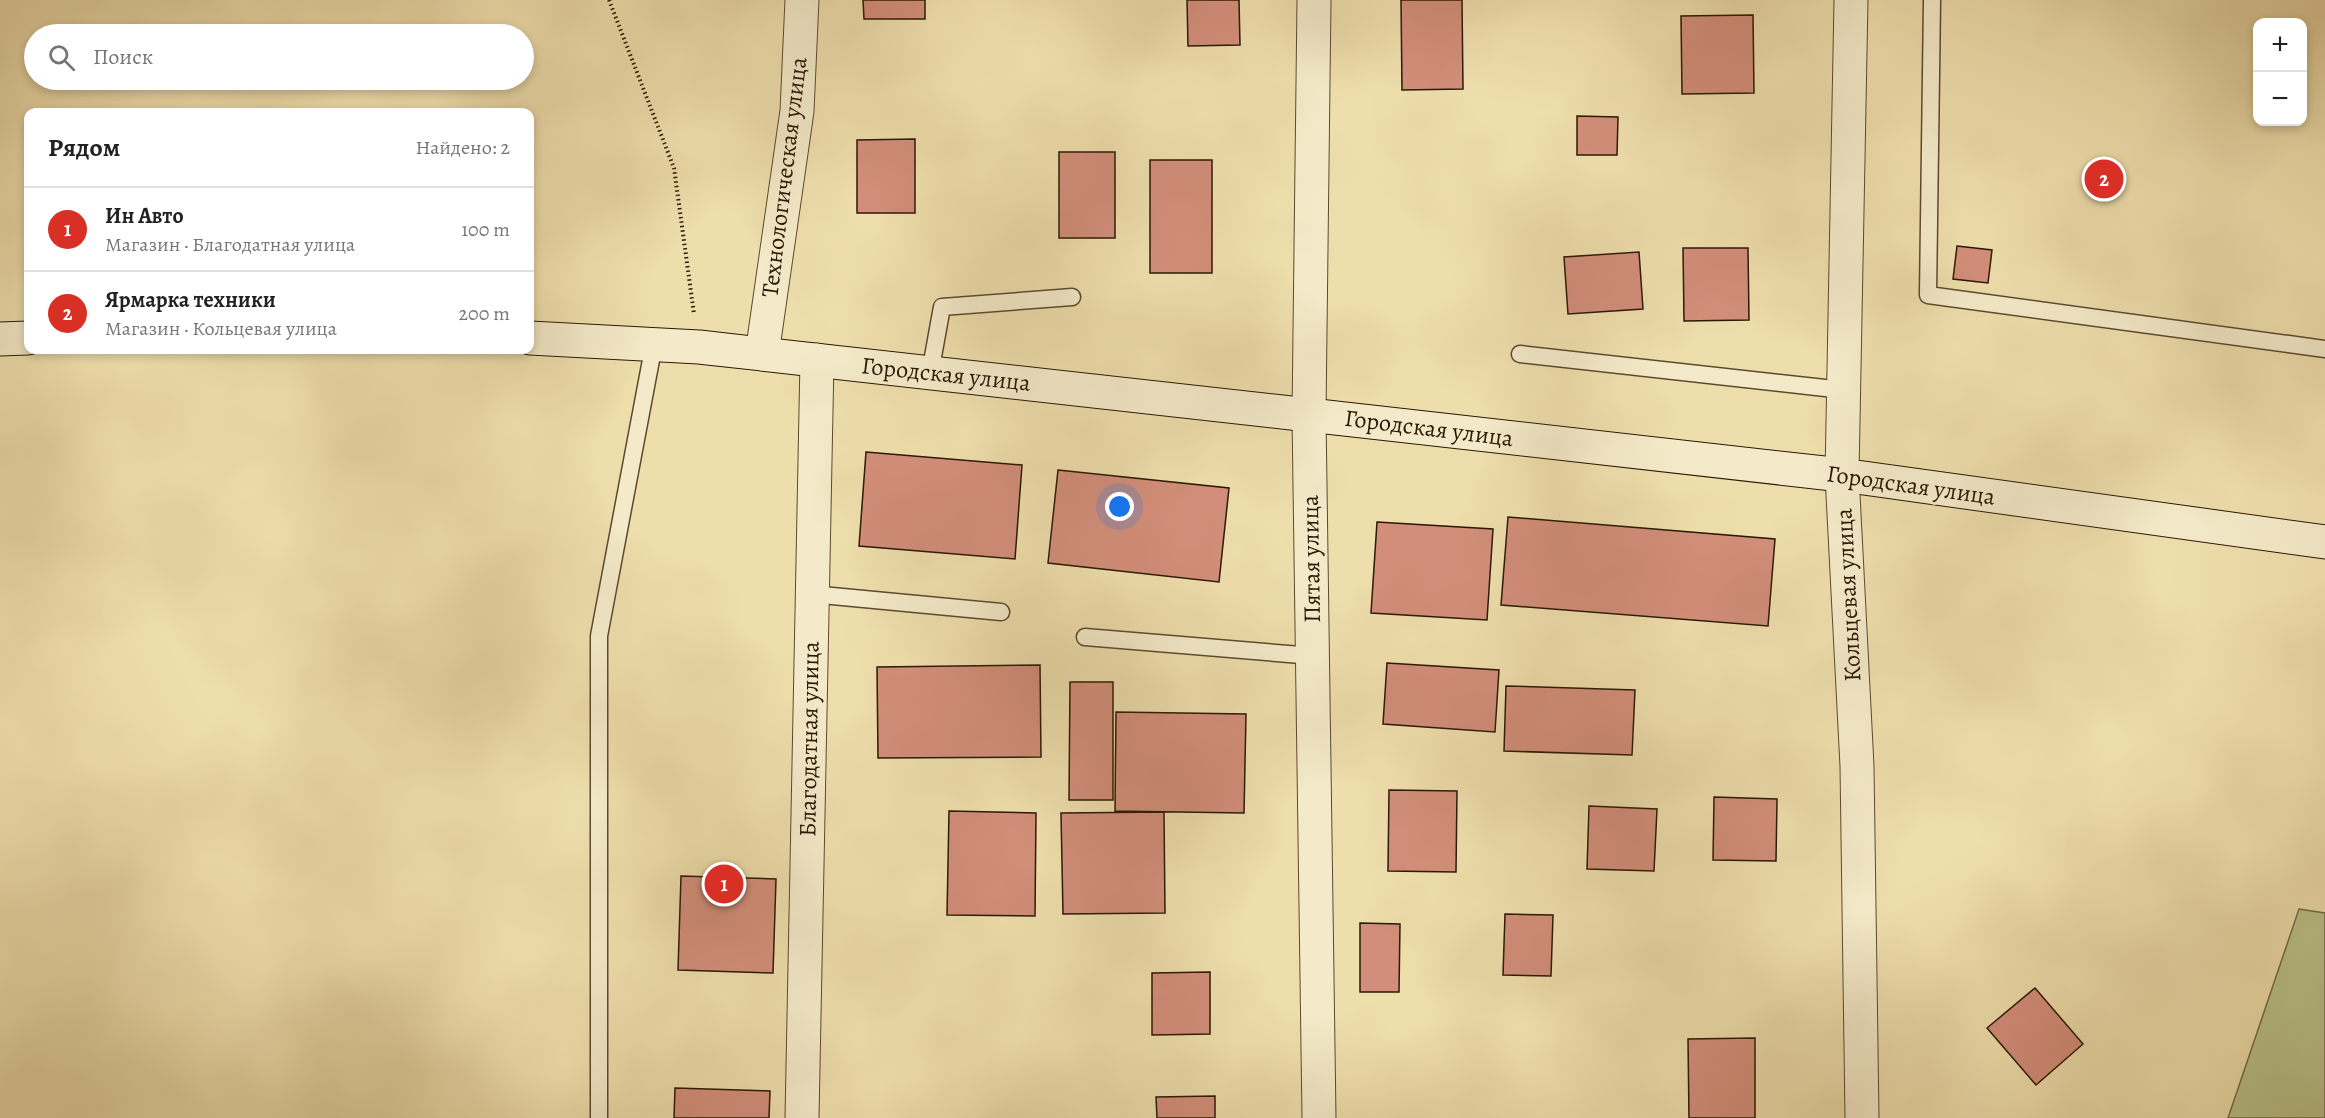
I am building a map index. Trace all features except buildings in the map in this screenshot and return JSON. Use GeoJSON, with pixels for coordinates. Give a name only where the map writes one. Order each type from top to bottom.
{"type":"FeatureCollection","features":[{"type":"Feature","properties":{"kind":"street","name":"Технологическая улица"},"geometry":{"type":"LineString","coordinates":[[762,354],[797,111],[801,0]]}},
{"type":"Feature","properties":{"kind":"street","name":"Пятая улица"},"geometry":{"type":"LineString","coordinates":[[1314,0],[1309,415],[1319,1118]]}},
{"type":"Feature","properties":{"kind":"street","name":"Кольцевая улица"},"geometry":{"type":"LineString","coordinates":[[1851,0],[1842,475],[1857,766],[1862,1118]]}},
{"type":"Feature","properties":{"kind":"street"},"geometry":{"type":"LineString","coordinates":[[0,339],[24,338]]}},
{"type":"Feature","properties":{"kind":"street","name":"Городская улица"},"geometry":{"type":"LineString","coordinates":[[534,338],[699,347],[1842,475],[2325,543]]}},
{"type":"Feature","properties":{"kind":"street","name":"Благодатная улица"},"geometry":{"type":"LineString","coordinates":[[802,1118],[817,360]]}},
{"type":"Feature","properties":{"kind":"lane"},"geometry":{"type":"LineString","coordinates":[[1932,0],[1928,295],[2325,349]]}},
{"type":"Feature","properties":{"kind":"lane"},"geometry":{"type":"LineString","coordinates":[[930,372],[942,307],[1072,297]]}},
{"type":"Feature","properties":{"kind":"lane"},"geometry":{"type":"LineString","coordinates":[[599,1118],[599,636],[654,344]]}},
{"type":"Feature","properties":{"kind":"lane"},"geometry":{"type":"LineString","coordinates":[[1520,354],[1843,390]]}},
{"type":"Feature","properties":{"kind":"lane"},"geometry":{"type":"LineString","coordinates":[[811,594],[1001,612]]}},
{"type":"Feature","properties":{"kind":"lane"},"geometry":{"type":"LineString","coordinates":[[1085,637],[1313,656]]}},
{"type":"Feature","properties":{"kind":"path"},"geometry":{"type":"LineString","coordinates":[[609,0],[674,168],[699,347]]}},
{"type":"Feature","properties":{"kind":"green space"},"geometry":{"type":"Polygon","coordinates":[[[2299,909],[2325,913],[2325,1118],[2228,1118],[2299,909]]]}},
{"type":"Feature","properties":{"kind":"place","name":"Ярмарка техники"},"geometry":{"type":"Point","coordinates":[2104,179]}},
{"type":"Feature","properties":{"kind":"place","name":"Ин Авто"},"geometry":{"type":"Point","coordinates":[724,884]}}]}
